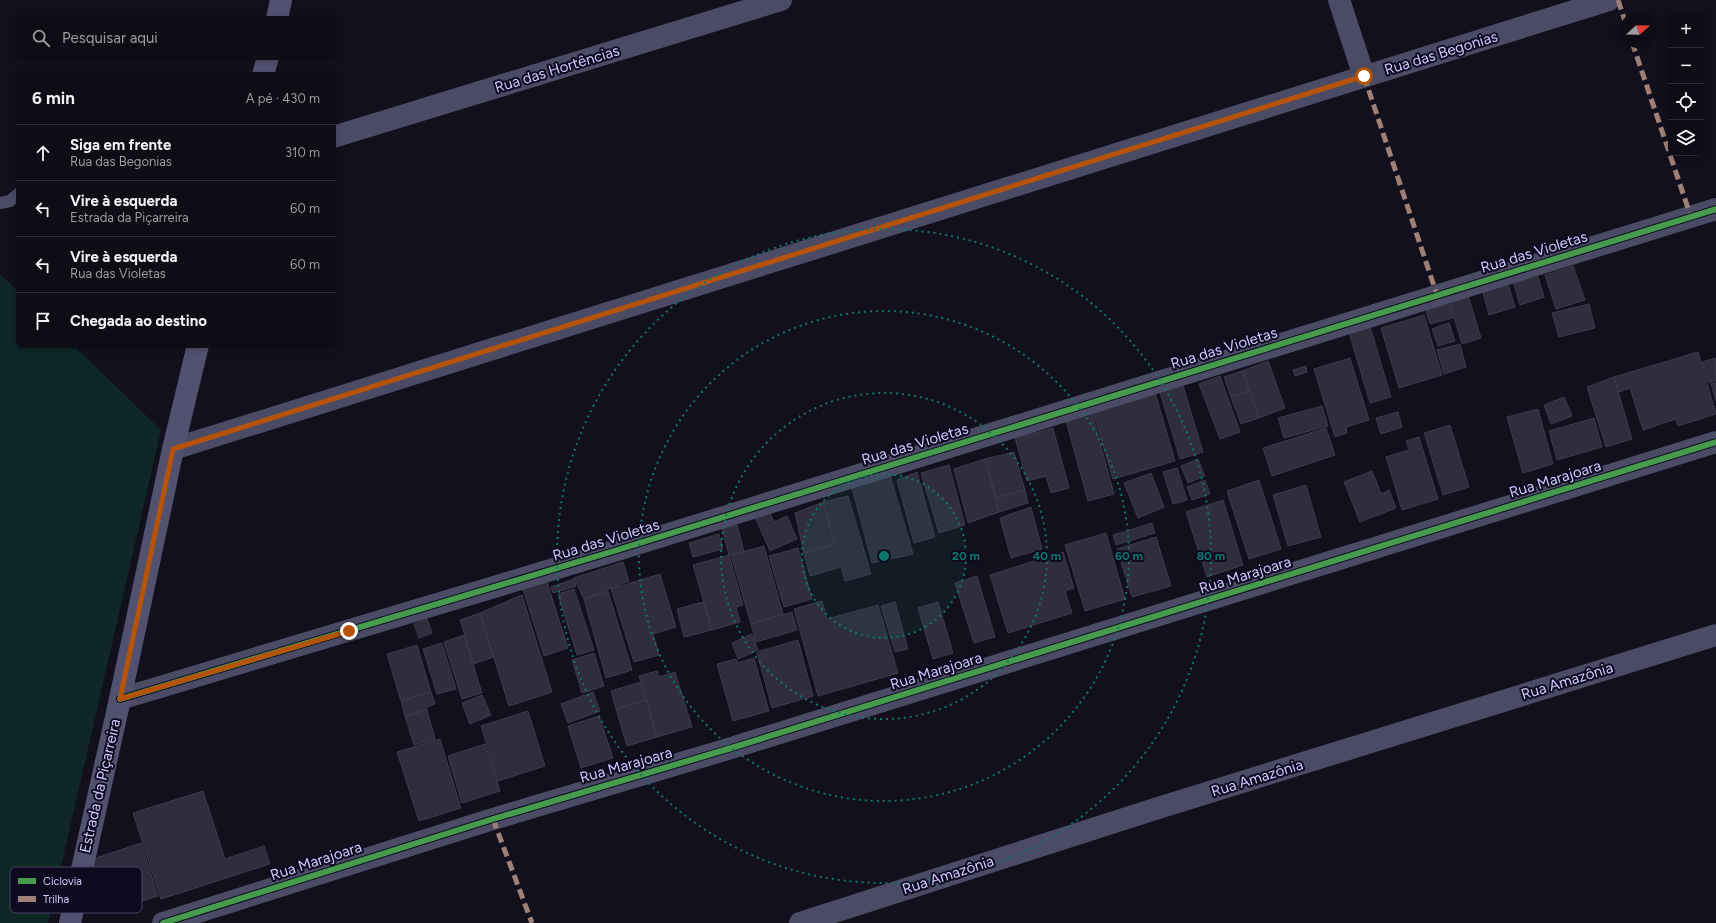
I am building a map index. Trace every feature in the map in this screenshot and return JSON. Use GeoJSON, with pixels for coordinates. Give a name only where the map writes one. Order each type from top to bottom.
{"type":"FeatureCollection","features":[{"type":"Feature","properties":{"kind":"street"},"geometry":{"type":"LineString","coordinates":[[278,16],[282,0]]}},
{"type":"Feature","properties":{"kind":"street","name":"Rua das Hortências"},"geometry":{"type":"LineString","coordinates":[[336,136],[781,0]]}},
{"type":"Feature","properties":{"kind":"street"},"geometry":{"type":"LineString","coordinates":[[1339,0],[1364,76]]}},
{"type":"Feature","properties":{"kind":"street","name":"Rua das Begonias"},"geometry":{"type":"LineString","coordinates":[[173,449],[1609,0]]}},
{"type":"Feature","properties":{"kind":"street"},"geometry":{"type":"LineString","coordinates":[[264,72],[267,60]]}},
{"type":"Feature","properties":{"kind":"street","name":"Rua das Violetas"},"geometry":{"type":"LineString","coordinates":[[120,699],[614,551],[1716,209]]}},
{"type":"Feature","properties":{"kind":"street","name":"Estrada da Piçarreira"},"geometry":{"type":"LineString","coordinates":[[82,867],[173,449],[197,348]]}},
{"type":"Feature","properties":{"kind":"street","name":"Rua Marajoara"},"geometry":{"type":"LineString","coordinates":[[163,923],[493,819],[728,750],[1716,442]]}},
{"type":"Feature","properties":{"kind":"street","name":"Rua Amazônia"},"geometry":{"type":"LineString","coordinates":[[800,923],[1162,807],[1716,635]]}},
{"type":"Feature","properties":{"kind":"street","name":"Estrada da Piçarreira"},"geometry":{"type":"LineString","coordinates":[[70,923],[72,913]]}},
{"type":"Feature","properties":{"kind":"lane"},"geometry":{"type":"LineString","coordinates":[[0,203],[10,201],[16,196]]}},
{"type":"Feature","properties":{"kind":"green space"},"geometry":{"type":"Polygon","coordinates":[[[0,274],[16,289],[16,348],[76,348],[161,430],[61,867],[10,867],[10,913],[50,913],[48,923],[0,923],[0,274]]]}},
{"type":"Feature","properties":{"kind":"building"},"geometry":{"type":"Polygon","coordinates":[[[1573,266],[1585,300],[1556,309],[1545,275],[1573,266]]]}},
{"type":"Feature","properties":{"kind":"building"},"geometry":{"type":"Polygon","coordinates":[[[1537,274],[1544,297],[1520,305],[1513,281],[1537,274]]]}},
{"type":"Feature","properties":{"kind":"building"},"geometry":{"type":"Polygon","coordinates":[[[1507,281],[1515,307],[1489,315],[1482,288],[1507,281]]]}},
{"type":"Feature","properties":{"kind":"building"},"geometry":{"type":"Polygon","coordinates":[[[1468,295],[1481,338],[1462,344],[1449,300],[1468,295]]]}},
{"type":"Feature","properties":{"kind":"building"},"geometry":{"type":"Polygon","coordinates":[[[1449,304],[1453,318],[1430,324],[1426,311],[1449,304]]]}},
{"type":"Feature","properties":{"kind":"building"},"geometry":{"type":"Polygon","coordinates":[[[1589,304],[1595,328],[1559,337],[1552,313],[1589,304]]]}},
{"type":"Feature","properties":{"kind":"building"},"geometry":{"type":"Polygon","coordinates":[[[1424,315],[1442,375],[1399,388],[1381,328],[1424,315]]]}},
{"type":"Feature","properties":{"kind":"building"},"geometry":{"type":"Polygon","coordinates":[[[1369,323],[1391,397],[1370,403],[1348,329],[1369,323]]]}},
{"type":"Feature","properties":{"kind":"building"},"geometry":{"type":"Polygon","coordinates":[[[1449,323],[1455,341],[1438,346],[1432,329],[1449,323]]]}},
{"type":"Feature","properties":{"kind":"building"},"geometry":{"type":"Polygon","coordinates":[[[1460,344],[1466,367],[1444,374],[1437,350],[1460,344]]]}},
{"type":"Feature","properties":{"kind":"building"},"geometry":{"type":"Polygon","coordinates":[[[1698,352],[1716,414],[1678,426],[1676,419],[1643,430],[1630,388],[1619,392],[1614,377],[1698,352]]]}},
{"type":"Feature","properties":{"kind":"building"},"geometry":{"type":"Polygon","coordinates":[[[1350,358],[1369,420],[1346,427],[1347,433],[1335,437],[1314,369],[1350,358]]]}},
{"type":"Feature","properties":{"kind":"building"},"geometry":{"type":"Polygon","coordinates":[[[1716,358],[1716,381],[1709,383],[1702,362],[1716,358]]]}},
{"type":"Feature","properties":{"kind":"building"},"geometry":{"type":"Polygon","coordinates":[[[1268,361],[1285,408],[1259,418],[1242,371],[1268,361]]]}},
{"type":"Feature","properties":{"kind":"building"},"geometry":{"type":"Polygon","coordinates":[[[1306,366],[1307,372],[1295,376],[1293,370],[1306,366]]]}},
{"type":"Feature","properties":{"kind":"building"},"geometry":{"type":"Polygon","coordinates":[[[1242,371],[1250,391],[1231,397],[1224,377],[1242,371]]]}},
{"type":"Feature","properties":{"kind":"building"},"geometry":{"type":"Polygon","coordinates":[[[1220,376],[1240,432],[1220,439],[1199,384],[1220,376]]]}},
{"type":"Feature","properties":{"kind":"building"},"geometry":{"type":"Polygon","coordinates":[[[1614,377],[1632,439],[1606,447],[1587,387],[1614,377]]]}},
{"type":"Feature","properties":{"kind":"building"},"geometry":{"type":"Polygon","coordinates":[[[1181,379],[1203,452],[1180,459],[1158,386],[1181,379]]]}},
{"type":"Feature","properties":{"kind":"building"},"geometry":{"type":"Polygon","coordinates":[[[1716,383],[1716,401],[1711,384],[1716,383]]]}},
{"type":"Feature","properties":{"kind":"building"},"geometry":{"type":"Polygon","coordinates":[[[1154,389],[1175,461],[1113,479],[1092,408],[1154,389]]]}},
{"type":"Feature","properties":{"kind":"building"},"geometry":{"type":"Polygon","coordinates":[[[1250,391],[1259,418],[1241,424],[1231,397],[1250,391]]]}},
{"type":"Feature","properties":{"kind":"building"},"geometry":{"type":"Polygon","coordinates":[[[1564,397],[1572,416],[1551,424],[1544,405],[1564,397]]]}},
{"type":"Feature","properties":{"kind":"building"},"geometry":{"type":"Polygon","coordinates":[[[1322,406],[1328,426],[1284,438],[1278,418],[1322,406]]]}},
{"type":"Feature","properties":{"kind":"building"},"geometry":{"type":"Polygon","coordinates":[[[1538,409],[1553,464],[1523,473],[1507,417],[1538,409]]]}},
{"type":"Feature","properties":{"kind":"building"},"geometry":{"type":"Polygon","coordinates":[[[1398,412],[1402,427],[1381,434],[1376,418],[1398,412]]]}},
{"type":"Feature","properties":{"kind":"building"},"geometry":{"type":"Polygon","coordinates":[[[1092,413],[1114,494],[1088,501],[1066,421],[1092,413]]]}},
{"type":"Feature","properties":{"kind":"building"},"geometry":{"type":"Polygon","coordinates":[[[1594,418],[1602,447],[1557,460],[1549,431],[1594,418]]]}},
{"type":"Feature","properties":{"kind":"building"},"geometry":{"type":"Polygon","coordinates":[[[1450,425],[1469,487],[1443,495],[1424,433],[1450,425]]]}},
{"type":"Feature","properties":{"kind":"building"},"geometry":{"type":"Polygon","coordinates":[[[1053,428],[1069,488],[1051,493],[1046,476],[1027,481],[1015,438],[1053,428]]]}},
{"type":"Feature","properties":{"kind":"building"},"geometry":{"type":"Polygon","coordinates":[[[1326,428],[1335,455],[1272,476],[1263,448],[1326,428]]]}},
{"type":"Feature","properties":{"kind":"building"},"geometry":{"type":"Polygon","coordinates":[[[1419,437],[1438,499],[1402,510],[1386,457],[1409,450],[1406,441],[1419,437]]]}},
{"type":"Feature","properties":{"kind":"building"},"geometry":{"type":"Polygon","coordinates":[[[1014,452],[1025,490],[996,498],[985,459],[1014,452]]]}},
{"type":"Feature","properties":{"kind":"building"},"geometry":{"type":"Polygon","coordinates":[[[985,459],[999,512],[968,523],[954,469],[985,459]]]}},
{"type":"Feature","properties":{"kind":"building"},"geometry":{"type":"Polygon","coordinates":[[[1198,459],[1205,476],[1188,483],[1181,466],[1198,459]]]}},
{"type":"Feature","properties":{"kind":"building"},"geometry":{"type":"Polygon","coordinates":[[[949,465],[965,525],[939,533],[921,473],[949,465]]]}},
{"type":"Feature","properties":{"kind":"building"},"geometry":{"type":"Polygon","coordinates":[[[1177,468],[1187,500],[1173,504],[1163,472],[1177,468]]]}},
{"type":"Feature","properties":{"kind":"building"},"geometry":{"type":"Polygon","coordinates":[[[1372,471],[1381,494],[1389,490],[1396,508],[1360,522],[1344,482],[1372,471]]]}},
{"type":"Feature","properties":{"kind":"building"},"geometry":{"type":"Polygon","coordinates":[[[917,472],[935,537],[914,543],[897,480],[917,472]]]}},
{"type":"Feature","properties":{"kind":"building"},"geometry":{"type":"Polygon","coordinates":[[[1151,473],[1164,507],[1138,518],[1124,483],[1151,473]]]}},
{"type":"Feature","properties":{"kind":"building"},"geometry":{"type":"Polygon","coordinates":[[[890,475],[913,554],[872,563],[852,488],[890,475]]]}},
{"type":"Feature","properties":{"kind":"building"},"geometry":{"type":"Polygon","coordinates":[[[1205,480],[1210,494],[1192,500],[1187,487],[1205,480]]]}},
{"type":"Feature","properties":{"kind":"building"},"geometry":{"type":"Polygon","coordinates":[[[1259,480],[1281,549],[1249,559],[1227,491],[1259,480]]]}},
{"type":"Feature","properties":{"kind":"building"},"geometry":{"type":"Polygon","coordinates":[[[1306,485],[1321,537],[1288,546],[1273,495],[1306,485]]]}},
{"type":"Feature","properties":{"kind":"building"},"geometry":{"type":"Polygon","coordinates":[[[1025,490],[1028,503],[999,512],[996,498],[1025,490]]]}},
{"type":"Feature","properties":{"kind":"building"},"geometry":{"type":"Polygon","coordinates":[[[848,496],[871,574],[845,581],[841,567],[810,576],[804,553],[835,544],[823,502],[848,496]]]}},
{"type":"Feature","properties":{"kind":"building"},"geometry":{"type":"Polygon","coordinates":[[[1223,500],[1243,565],[1207,577],[1186,512],[1223,500]]]}},
{"type":"Feature","properties":{"kind":"building"},"geometry":{"type":"Polygon","coordinates":[[[823,502],[835,544],[804,553],[795,513],[823,502]]]}},
{"type":"Feature","properties":{"kind":"building"},"geometry":{"type":"Polygon","coordinates":[[[1031,507],[1042,549],[1011,558],[1000,518],[1031,507]]]}},
{"type":"Feature","properties":{"kind":"building"},"geometry":{"type":"Polygon","coordinates":[[[769,511],[774,522],[787,516],[797,539],[770,551],[755,517],[769,511]]]}},
{"type":"Feature","properties":{"kind":"building"},"geometry":{"type":"Polygon","coordinates":[[[1152,523],[1155,533],[1116,545],[1113,535],[1152,523]]]}},
{"type":"Feature","properties":{"kind":"building"},"geometry":{"type":"Polygon","coordinates":[[[737,525],[744,551],[729,555],[722,529],[737,525]]]}},
{"type":"Feature","properties":{"kind":"building"},"geometry":{"type":"Polygon","coordinates":[[[1106,533],[1125,599],[1085,611],[1065,545],[1106,533]]]}},
{"type":"Feature","properties":{"kind":"building"},"geometry":{"type":"Polygon","coordinates":[[[719,534],[723,549],[693,557],[689,543],[719,534]]]}},
{"type":"Feature","properties":{"kind":"building"},"geometry":{"type":"Polygon","coordinates":[[[1156,537],[1171,586],[1132,597],[1117,549],[1156,537]]]}},
{"type":"Feature","properties":{"kind":"building"},"geometry":{"type":"Polygon","coordinates":[[[764,546],[783,614],[751,624],[731,555],[764,546]]]}},
{"type":"Feature","properties":{"kind":"building"},"geometry":{"type":"Polygon","coordinates":[[[798,548],[812,599],[784,607],[769,556],[798,548]]]}},
{"type":"Feature","properties":{"kind":"building"},"geometry":{"type":"Polygon","coordinates":[[[1063,552],[1074,588],[1065,591],[1072,613],[1008,633],[990,575],[1063,552]]]}},
{"type":"Feature","properties":{"kind":"building"},"geometry":{"type":"Polygon","coordinates":[[[729,555],[743,605],[736,607],[740,622],[712,630],[693,565],[729,555]]]}},
{"type":"Feature","properties":{"kind":"building"},"geometry":{"type":"Polygon","coordinates":[[[623,562],[629,581],[584,599],[574,578],[623,562]]]}},
{"type":"Feature","properties":{"kind":"building"},"geometry":{"type":"Polygon","coordinates":[[[660,574],[676,627],[653,634],[659,655],[634,662],[611,589],[660,574]]]}},
{"type":"Feature","properties":{"kind":"building"},"geometry":{"type":"Polygon","coordinates":[[[977,576],[995,637],[974,643],[955,583],[977,576]]]}},
{"type":"Feature","properties":{"kind":"building"},"geometry":{"type":"Polygon","coordinates":[[[574,579],[576,586],[553,593],[551,587],[574,579]]]}},
{"type":"Feature","properties":{"kind":"building"},"geometry":{"type":"Polygon","coordinates":[[[547,582],[568,648],[544,656],[523,589],[547,582]]]}},
{"type":"Feature","properties":{"kind":"building"},"geometry":{"type":"Polygon","coordinates":[[[574,589],[594,650],[577,655],[558,594],[574,589]]]}},
{"type":"Feature","properties":{"kind":"building"},"geometry":{"type":"Polygon","coordinates":[[[608,591],[632,670],[606,678],[584,599],[608,591]]]}},
{"type":"Feature","properties":{"kind":"building"},"geometry":{"type":"Polygon","coordinates":[[[522,595],[552,692],[509,706],[480,613],[522,595]]]}},
{"type":"Feature","properties":{"kind":"building"},"geometry":{"type":"Polygon","coordinates":[[[822,601],[827,619],[878,605],[898,673],[818,696],[794,609],[822,601]]]}},
{"type":"Feature","properties":{"kind":"building"},"geometry":{"type":"Polygon","coordinates":[[[703,602],[712,630],[684,637],[677,609],[703,602]]]}},
{"type":"Feature","properties":{"kind":"building"},"geometry":{"type":"Polygon","coordinates":[[[895,602],[908,649],[895,652],[881,606],[895,602]]]}},
{"type":"Feature","properties":{"kind":"building"},"geometry":{"type":"Polygon","coordinates":[[[938,602],[953,653],[933,659],[918,608],[938,602]]]}},
{"type":"Feature","properties":{"kind":"building"},"geometry":{"type":"Polygon","coordinates":[[[792,612],[797,630],[756,642],[751,624],[792,612]]]}},
{"type":"Feature","properties":{"kind":"building"},"geometry":{"type":"Polygon","coordinates":[[[480,613],[493,657],[474,664],[460,620],[480,613]]]}},
{"type":"Feature","properties":{"kind":"building"},"geometry":{"type":"Polygon","coordinates":[[[427,619],[432,633],[419,638],[414,624],[427,619]]]}},
{"type":"Feature","properties":{"kind":"building"},"geometry":{"type":"Polygon","coordinates":[[[752,634],[758,650],[738,659],[732,643],[752,634]]]}},
{"type":"Feature","properties":{"kind":"building"},"geometry":{"type":"Polygon","coordinates":[[[464,635],[482,693],[462,699],[444,642],[464,635]]]}},
{"type":"Feature","properties":{"kind":"building"},"geometry":{"type":"Polygon","coordinates":[[[798,640],[813,696],[772,708],[757,652],[798,640]]]}},
{"type":"Feature","properties":{"kind":"building"},"geometry":{"type":"Polygon","coordinates":[[[442,643],[456,689],[437,694],[423,649],[442,643]]]}},
{"type":"Feature","properties":{"kind":"building"},"geometry":{"type":"Polygon","coordinates":[[[417,645],[431,692],[401,701],[387,654],[417,645]]]}},
{"type":"Feature","properties":{"kind":"building"},"geometry":{"type":"Polygon","coordinates":[[[594,653],[604,686],[582,693],[572,660],[594,653]]]}},
{"type":"Feature","properties":{"kind":"building"},"geometry":{"type":"Polygon","coordinates":[[[754,658],[769,711],[733,721],[717,664],[736,659],[738,663],[754,658]]]}},
{"type":"Feature","properties":{"kind":"building"},"geometry":{"type":"Polygon","coordinates":[[[657,671],[659,677],[675,672],[692,727],[657,737],[639,676],[657,671]]]}},
{"type":"Feature","properties":{"kind":"building"},"geometry":{"type":"Polygon","coordinates":[[[641,682],[646,700],[616,709],[611,691],[641,682]]]}},
{"type":"Feature","properties":{"kind":"building"},"geometry":{"type":"Polygon","coordinates":[[[431,692],[435,704],[426,707],[427,710],[405,716],[401,701],[431,692]]]}},
{"type":"Feature","properties":{"kind":"building"},"geometry":{"type":"Polygon","coordinates":[[[593,692],[600,711],[568,723],[561,704],[593,692]]]}},
{"type":"Feature","properties":{"kind":"building"},"geometry":{"type":"Polygon","coordinates":[[[482,695],[491,715],[470,724],[462,703],[482,695]]]}},
{"type":"Feature","properties":{"kind":"building"},"geometry":{"type":"Polygon","coordinates":[[[646,700],[657,737],[627,746],[616,709],[646,700]]]}},
{"type":"Feature","properties":{"kind":"building"},"geometry":{"type":"Polygon","coordinates":[[[427,710],[435,739],[414,745],[405,716],[427,710]]]}},
{"type":"Feature","properties":{"kind":"building"},"geometry":{"type":"Polygon","coordinates":[[[528,711],[545,766],[498,781],[481,726],[528,711]]]}},
{"type":"Feature","properties":{"kind":"building"},"geometry":{"type":"Polygon","coordinates":[[[599,716],[613,758],[581,768],[568,726],[599,716]]]}},
{"type":"Feature","properties":{"kind":"building"},"geometry":{"type":"Polygon","coordinates":[[[440,739],[461,808],[419,821],[397,752],[440,739]]]}},
{"type":"Feature","properties":{"kind":"building"},"geometry":{"type":"Polygon","coordinates":[[[485,744],[500,791],[462,803],[448,756],[485,744]]]}},
{"type":"Feature","properties":{"kind":"building"},"geometry":{"type":"Polygon","coordinates":[[[203,791],[225,859],[264,846],[270,864],[161,899],[133,813],[203,791]]]}},
{"type":"Feature","properties":{"kind":"building"},"geometry":{"type":"Polygon","coordinates":[[[141,843],[158,896],[142,901],[142,867],[92,867],[90,860],[141,843]]]}},
{"type":"Feature","properties":{"kind":"marked path"},"geometry":{"type":"LineString","coordinates":[[1618,0],[1622,12]]}},
{"type":"Feature","properties":{"kind":"marked path"},"geometry":{"type":"LineString","coordinates":[[1634,48],[1691,217]]}},
{"type":"Feature","properties":{"kind":"marked path"},"geometry":{"type":"LineString","coordinates":[[1364,76],[1437,295]]}},
{"type":"Feature","properties":{"kind":"marked path"},"geometry":{"type":"LineString","coordinates":[[493,819],[532,923]]}},
{"type":"Feature","properties":{"kind":"cycle path"},"geometry":{"type":"LineString","coordinates":[[120,699],[614,551],[1716,209]]}},
{"type":"Feature","properties":{"kind":"cycle path"},"geometry":{"type":"LineString","coordinates":[[163,923],[493,819],[728,749],[1716,442]]}},
{"type":"Feature","properties":{"kind":"route"},"geometry":{"type":"LineString","coordinates":[[349,631],[120,699],[173,449],[1364,76]]}}]}
